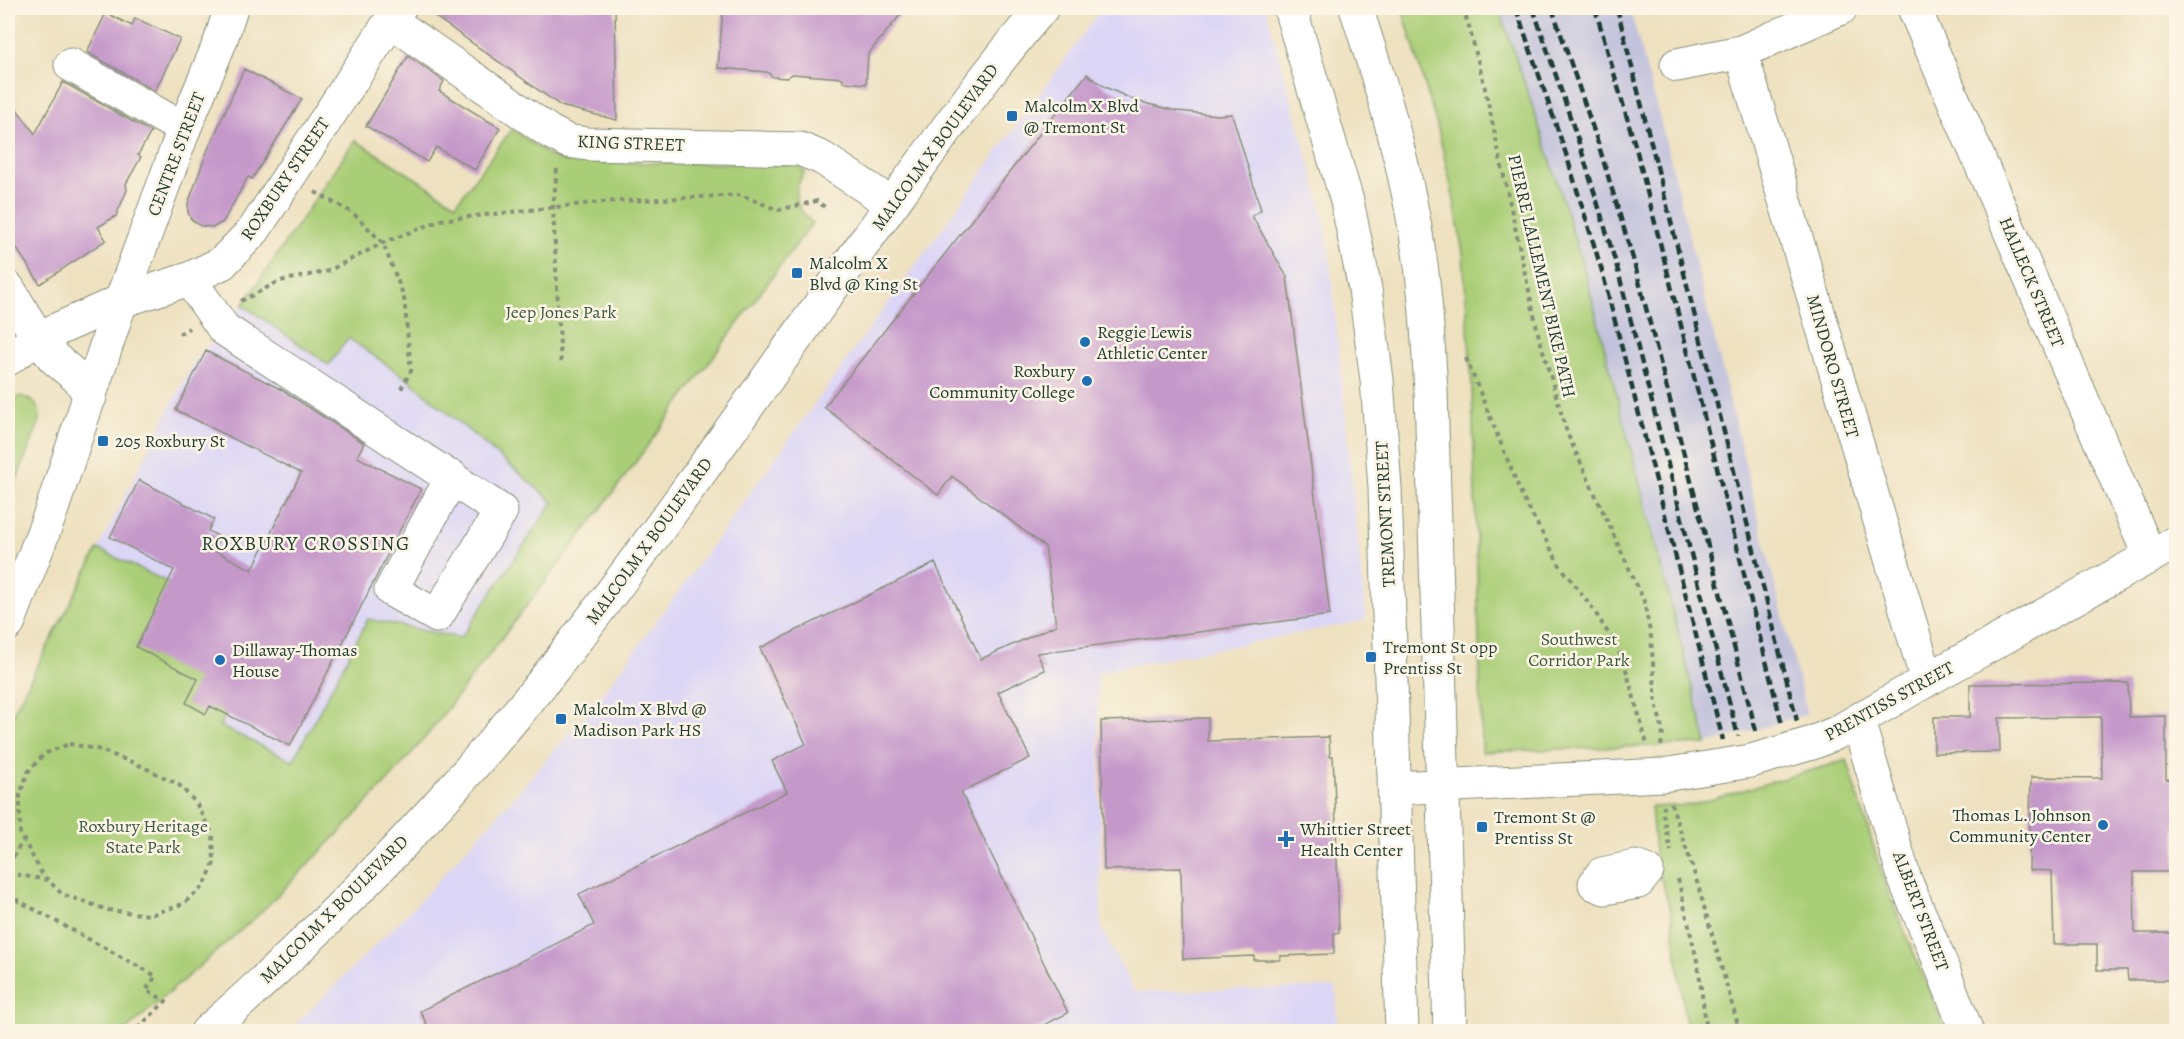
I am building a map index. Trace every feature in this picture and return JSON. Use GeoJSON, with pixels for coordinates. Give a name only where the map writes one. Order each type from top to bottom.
{"type":"FeatureCollection","features":[{"type":"Feature","properties":{"kind":"main road","name":"CENTRE STREET"},"geometry":{"type":"LineString","coordinates":[[121,301],[231,8]]}},
{"type":"Feature","properties":{"kind":"main road","name":"MALCOLM X BOULEVARD"},"geometry":{"type":"LineString","coordinates":[[207,1032],[285,960],[441,800],[566,653],[892,204],[1009,46],[1042,8]]}},
{"type":"Feature","properties":{"kind":"main road","name":"TREMONT STREET"},"geometry":{"type":"LineString","coordinates":[[1290,8],[1347,201],[1368,312],[1377,380],[1385,488],[1402,1032]]}},
{"type":"Feature","properties":{"kind":"main road"},"geometry":{"type":"LineString","coordinates":[[1356,8],[1396,139],[1421,260],[1431,391],[1450,1032]]}},
{"type":"Feature","properties":{"kind":"main road"},"geometry":{"type":"LineString","coordinates":[[1677,65],[1741,52],[1841,8]]}},
{"type":"Feature","properties":{"kind":"main road","name":"HALLECK STREET"},"geometry":{"type":"LineString","coordinates":[[1914,8],[2163,550]]}},
{"type":"Feature","properties":{"kind":"main road","name":"KING STREET"},"geometry":{"type":"LineString","coordinates":[[395,14],[567,141],[588,144],[800,149],[816,154],[892,204]]}},
{"type":"Feature","properties":{"kind":"main road","name":"ROXBURY STREET"},"geometry":{"type":"LineString","coordinates":[[8,359],[38,338],[121,301],[189,279],[222,263],[254,230],[395,14]]}},
{"type":"Feature","properties":{"kind":"main road","name":"MINDORO STREET"},"geometry":{"type":"LineString","coordinates":[[1741,52],[1927,680]]}},
{"type":"Feature","properties":{"kind":"main road"},"geometry":{"type":"LineString","coordinates":[[71,65],[184,129]]}},
{"type":"Feature","properties":{"kind":"main road"},"geometry":{"type":"LineString","coordinates":[[189,279],[224,329],[452,477]]}},
{"type":"Feature","properties":{"kind":"main road"},"geometry":{"type":"LineString","coordinates":[[8,288],[38,338],[54,358],[81,381],[90,397]]}},
{"type":"Feature","properties":{"kind":"main road"},"geometry":{"type":"LineString","coordinates":[[10,602],[51,512],[121,301]]}},
{"type":"Feature","properties":{"kind":"main road","name":"PRENTISS STREET"},"geometry":{"type":"LineString","coordinates":[[1395,788],[1663,775],[1751,761],[1812,743],[1858,721],[1927,680],[2163,550]]}},
{"type":"Feature","properties":{"kind":"main road","name":"ALBERT STREET"},"geometry":{"type":"LineString","coordinates":[[1858,721],[1905,880],[1967,1032]]}},
{"type":"Feature","properties":{"kind":"path","name":"PIERRE LALLEMENT BIKE PATH"},"geometry":{"type":"LineString","coordinates":[[1462,8],[1484,84],[1538,333],[1567,433],[1644,602],[1656,703],[1662,732],[1660,753]]}},
{"type":"Feature","properties":{"kind":"path"},"geometry":{"type":"LineString","coordinates":[[560,137],[553,208],[561,366]]}},
{"type":"Feature","properties":{"kind":"path"},"geometry":{"type":"LineString","coordinates":[[288,176],[353,213],[383,243],[404,297],[411,371],[402,389]]}},
{"type":"Feature","properties":{"kind":"path"},"geometry":{"type":"LineString","coordinates":[[179,334],[280,281],[328,271],[383,243],[441,220],[601,202],[741,195],[778,210],[817,201],[827,209]]}},
{"type":"Feature","properties":{"kind":"path"},"geometry":{"type":"LineString","coordinates":[[1466,358],[1523,498],[1559,564],[1593,609],[1617,647],[1625,666],[1646,743]]}},
{"type":"Feature","properties":{"kind":"path"},"geometry":{"type":"LineString","coordinates":[[69,744],[96,749],[136,764],[178,784],[196,803],[213,835],[214,863],[204,886],[183,904],[150,915],[108,910],[62,894],[42,874],[24,839],[20,833],[20,795],[28,772],[44,754],[69,744]]}},
{"type":"Feature","properties":{"kind":"path"},"geometry":{"type":"LineString","coordinates":[[1668,798],[1695,875],[1740,1032]]}},
{"type":"Feature","properties":{"kind":"path"},"geometry":{"type":"LineString","coordinates":[[1664,803],[1663,814],[1674,861]]}},
{"type":"Feature","properties":{"kind":"path"},"geometry":{"type":"LineString","coordinates":[[8,865],[24,839]]}},
{"type":"Feature","properties":{"kind":"path"},"geometry":{"type":"LineString","coordinates":[[1677,872],[1698,965],[1707,1032]]}},
{"type":"Feature","properties":{"kind":"path"},"geometry":{"type":"LineString","coordinates":[[8,873],[48,880]]}},
{"type":"Feature","properties":{"kind":"path"},"geometry":{"type":"LineString","coordinates":[[8,895],[156,976],[146,990],[166,1001],[138,1027],[140,1029]]}},
{"type":"Feature","properties":{"kind":"shaded area"},"geometry":{"type":"Polygon","coordinates":[[[1102,8],[1266,8],[1326,223],[1366,620],[1098,672],[1101,928],[1135,992],[1336,987],[1338,1031],[288,1032],[415,906],[599,699],[1102,8]]]}},
{"type":"Feature","properties":{"kind":"shaded area"},"geometry":{"type":"Polygon","coordinates":[[[1499,8],[1630,8],[1664,134],[1807,714],[1707,744],[1586,276],[1550,159],[1499,8]]]}},
{"type":"Feature","properties":{"kind":"shaded area"},"geometry":{"type":"Polygon","coordinates":[[[243,305],[329,365],[348,338],[410,381],[553,501],[461,638],[368,619],[293,761],[220,726],[266,629],[98,549],[192,365],[243,305]]]}},
{"type":"Feature","properties":{"kind":"green space","name":"Southwest Corridor Park"},"geometry":{"type":"Polygon","coordinates":[[[1402,8],[1499,8],[1550,159],[1586,276],[1707,744],[1482,752],[1472,387],[1463,253],[1438,129],[1402,8]]]}},
{"type":"Feature","properties":{"kind":"green space"},"geometry":{"type":"Polygon","coordinates":[[[512,129],[550,156],[565,162],[793,164],[805,171],[796,192],[796,198],[801,211],[812,223],[598,513],[428,734],[346,826],[257,916],[125,1031],[8,1031],[8,723],[98,549],[266,629],[220,726],[293,761],[368,619],[461,638],[553,502],[410,381],[348,338],[329,365],[243,305],[355,140],[456,204],[512,129]]]}},
{"type":"Feature","properties":{"kind":"green space"},"geometry":{"type":"Polygon","coordinates":[[[20,396],[34,402],[38,408],[39,423],[8,501],[8,403],[20,396]]]}},
{"type":"Feature","properties":{"kind":"green space"},"geometry":{"type":"Polygon","coordinates":[[[1847,760],[1886,887],[1946,1031],[1687,1031],[1671,911],[1656,863],[1651,807],[1692,805],[1847,760]]]}},
{"type":"Feature","properties":{"kind":"building"},"geometry":{"type":"Polygon","coordinates":[[[423,8],[615,8],[617,120],[561,106],[423,8]]]}},
{"type":"Feature","properties":{"kind":"building"},"geometry":{"type":"Polygon","coordinates":[[[723,8],[906,8],[868,54],[866,84],[843,82],[843,78],[792,74],[787,78],[773,77],[767,72],[718,68],[723,8]]]}},
{"type":"Feature","properties":{"kind":"building"},"geometry":{"type":"Polygon","coordinates":[[[106,13],[132,26],[135,18],[180,39],[155,91],[87,52],[106,13]]]}},
{"type":"Feature","properties":{"kind":"building"},"geometry":{"type":"Polygon","coordinates":[[[408,56],[444,81],[439,91],[500,128],[475,170],[436,147],[427,162],[366,126],[408,56]]]}},
{"type":"Feature","properties":{"kind":"building"},"geometry":{"type":"Polygon","coordinates":[[[244,69],[302,99],[252,179],[248,177],[223,222],[214,227],[201,226],[191,219],[188,204],[206,154],[244,69]]]}},
{"type":"Feature","properties":{"kind":"building"},"geometry":{"type":"Polygon","coordinates":[[[1087,74],[1105,87],[1136,101],[1177,111],[1232,114],[1261,210],[1252,216],[1287,277],[1330,615],[1037,653],[1045,670],[998,692],[1030,758],[961,792],[1068,1013],[1030,1032],[431,1032],[420,1011],[594,925],[579,894],[787,792],[772,761],[806,744],[760,648],[935,563],[981,659],[1056,625],[1045,547],[952,476],[938,495],[824,407],[1087,74]]]}},
{"type":"Feature","properties":{"kind":"building"},"geometry":{"type":"Polygon","coordinates":[[[63,82],[151,132],[138,155],[141,157],[126,184],[127,190],[116,216],[98,227],[106,240],[40,284],[8,235],[8,97],[35,134],[63,82]]]}},
{"type":"Feature","properties":{"kind":"building"},"geometry":{"type":"Polygon","coordinates":[[[206,351],[282,390],[364,443],[357,457],[421,489],[290,746],[210,706],[206,714],[186,703],[198,679],[136,647],[174,570],[110,537],[139,480],[214,519],[208,531],[220,537],[213,550],[252,570],[301,473],[176,410],[206,351]]]}},
{"type":"Feature","properties":{"kind":"building"},"geometry":{"type":"Polygon","coordinates":[[[2128,683],[2129,717],[2166,716],[2166,779],[2176,780],[2176,872],[2134,872],[2135,933],[2176,933],[2176,980],[2128,980],[2127,970],[2097,970],[2097,944],[2054,944],[2052,871],[2029,870],[2031,777],[2102,778],[2101,717],[1999,718],[2000,752],[1934,753],[1934,717],[1970,717],[1970,684],[2128,683]]]}},
{"type":"Feature","properties":{"kind":"building"},"geometry":{"type":"Polygon","coordinates":[[[1208,718],[1208,741],[1329,737],[1330,756],[1333,756],[1339,933],[1334,933],[1334,954],[1280,956],[1280,960],[1254,960],[1254,956],[1183,959],[1181,868],[1104,870],[1101,721],[1208,718]]]}},
{"type":"Feature","properties":{"kind":"railway"},"geometry":{"type":"LineString","coordinates":[[1516,8],[1566,154],[1602,271],[1723,740]]}},
{"type":"Feature","properties":{"kind":"railway"},"geometry":{"type":"LineString","coordinates":[[1533,8],[1581,149],[1617,267],[1738,736]]}},
{"type":"Feature","properties":{"kind":"railway"},"geometry":{"type":"LineString","coordinates":[[1552,8],[1598,143],[1634,262],[1756,731]]}},
{"type":"Feature","properties":{"kind":"railway"},"geometry":{"type":"LineString","coordinates":[[1595,8],[1637,152],[1782,724]]}},
{"type":"Feature","properties":{"kind":"railway"},"geometry":{"type":"LineString","coordinates":[[1617,8],[1797,721]]}},
{"type":"Feature","properties":{"kind":"place","name":"Malcolm X Blvd @ Tremont St"},"geometry":{"type":"Point","coordinates":[1012,116]}},
{"type":"Feature","properties":{"kind":"place","name":"Malcolm X Blvd @ King St"},"geometry":{"type":"Point","coordinates":[797,273]}},
{"type":"Feature","properties":{"kind":"place","name":"Reggie Lewis Athletic Center"},"geometry":{"type":"Point","coordinates":[1085,342]}},
{"type":"Feature","properties":{"kind":"place","name":"Roxbury Community College"},"geometry":{"type":"Point","coordinates":[1087,381]}},
{"type":"Feature","properties":{"kind":"place","name":"205 Roxbury St"},"geometry":{"type":"Point","coordinates":[103,441]}},
{"type":"Feature","properties":{"kind":"place","name":"Tremont St opp Prentiss St"},"geometry":{"type":"Point","coordinates":[1371,657]}},
{"type":"Feature","properties":{"kind":"place","name":"Dillaway-Thomas House"},"geometry":{"type":"Point","coordinates":[220,660]}},
{"type":"Feature","properties":{"kind":"place","name":"Malcolm X Blvd @ Madison Park HS"},"geometry":{"type":"Point","coordinates":[561,719]}},
{"type":"Feature","properties":{"kind":"place","name":"Thomas L. Johnson Community Center"},"geometry":{"type":"Point","coordinates":[2103,825]}},
{"type":"Feature","properties":{"kind":"place","name":"Tremont St @ Prentiss St"},"geometry":{"type":"Point","coordinates":[1482,827]}},
{"type":"Feature","properties":{"kind":"place","name":"Whittier Street Health Center"},"geometry":{"type":"Point","coordinates":[1286,839]}},
{"type":"Feature","properties":{"kind":"district","name":"ROXBURY CROSSING"},"geometry":{"type":"Point","coordinates":[306,543]}},
{"type":"Feature","properties":{"kind":"park label","name":"Jeep Jones Park"},"geometry":{"type":"Point","coordinates":[561,312]}},
{"type":"Feature","properties":{"kind":"park label","name":"Roxbury Heritage State Park"},"geometry":{"type":"Point","coordinates":[143,836]}}]}
